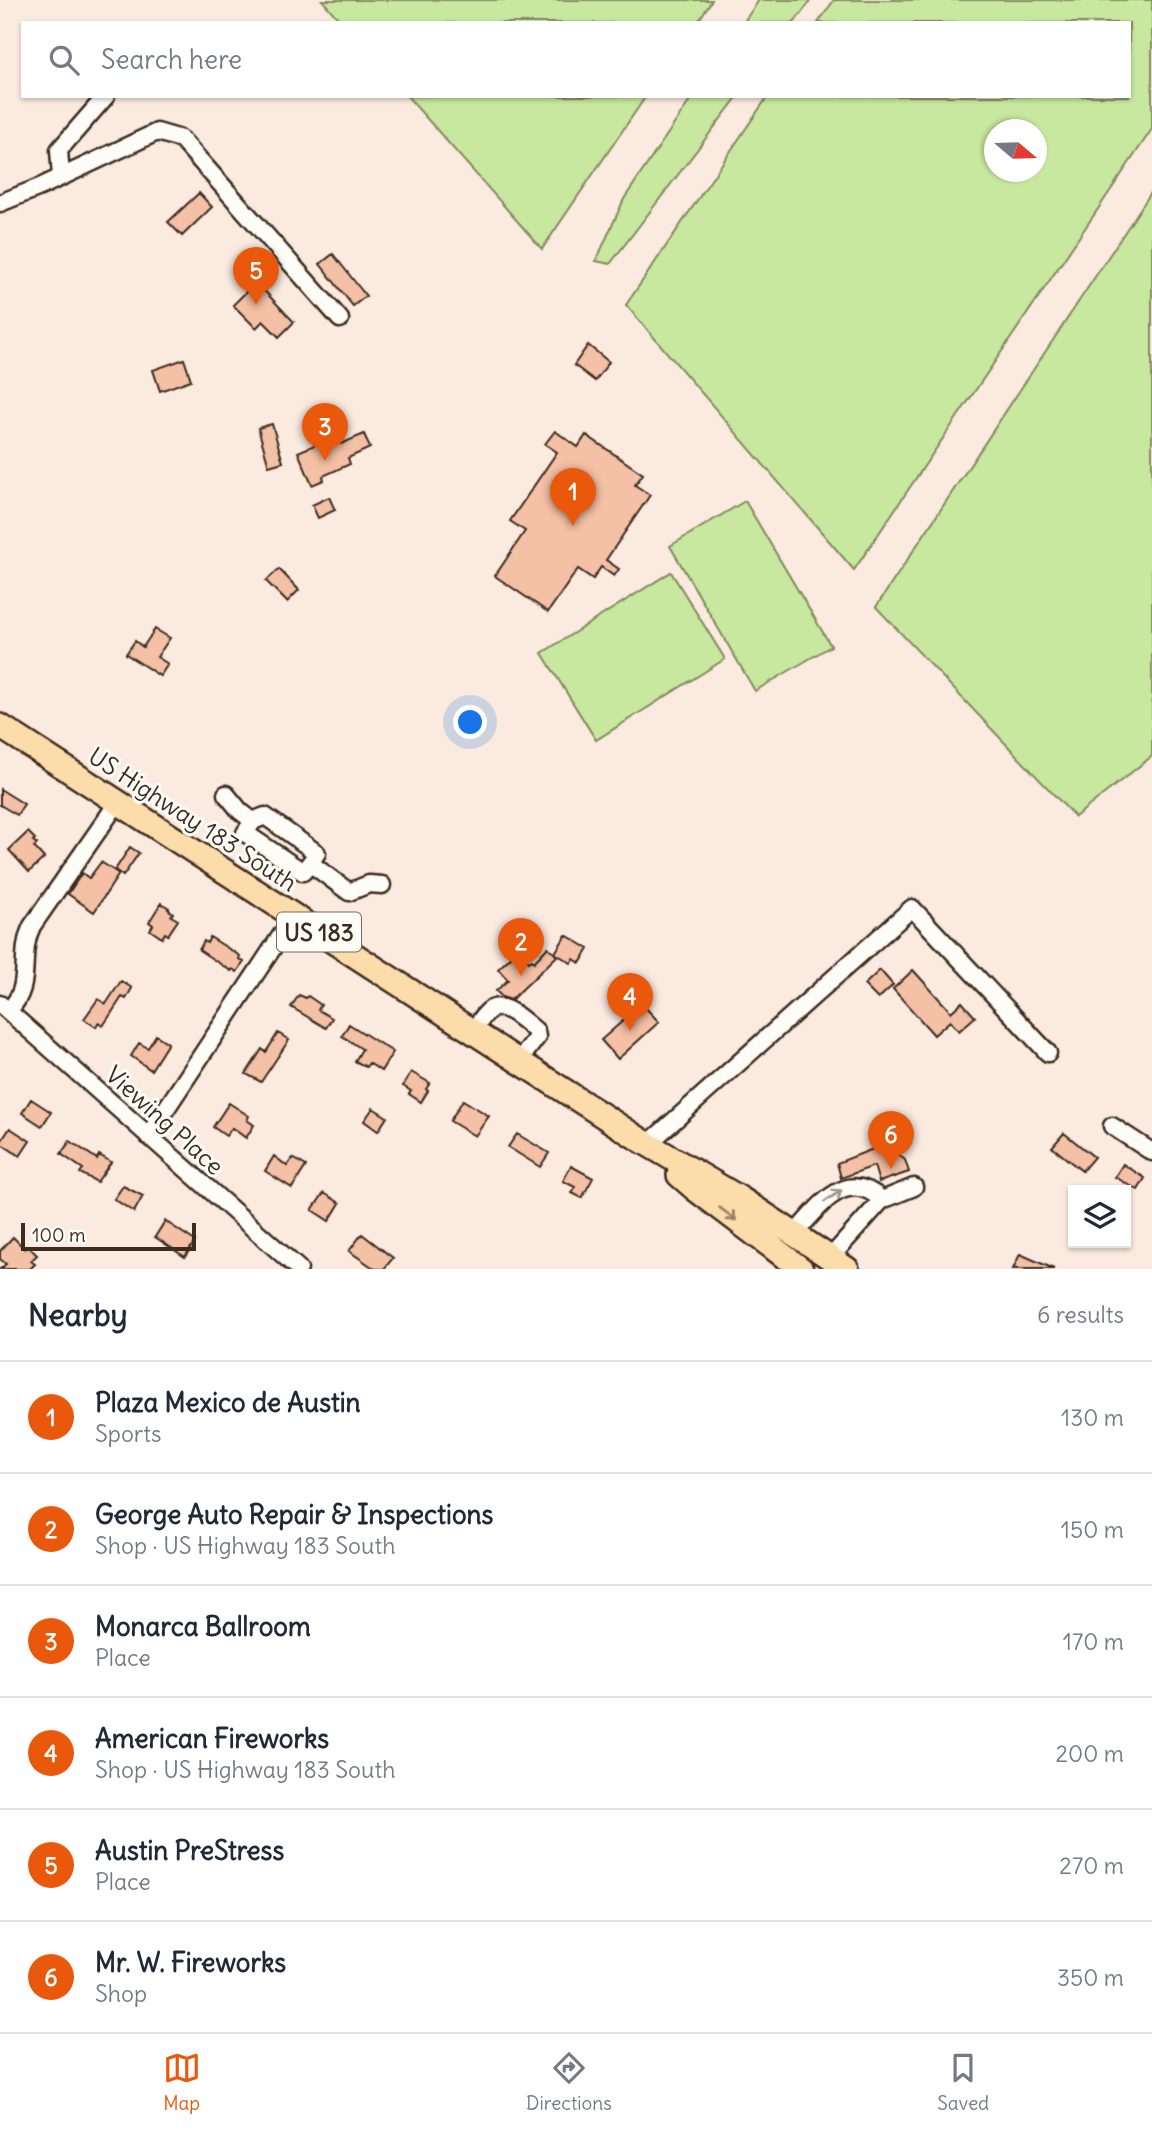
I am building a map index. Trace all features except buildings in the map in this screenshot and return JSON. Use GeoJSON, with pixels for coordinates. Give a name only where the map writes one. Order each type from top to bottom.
{"type":"FeatureCollection","features":[{"type":"Feature","properties":{"kind":"highway","name":"US Highway 183 South"},"geometry":{"type":"LineString","coordinates":[[0,726],[473,1032],[839,1263]]}},
{"type":"Feature","properties":{"kind":"highway","name":"US Highway 183 South"},"geometry":{"type":"LineString","coordinates":[[644,1141],[694,1188],[801,1269]]}},
{"type":"Feature","properties":{"kind":"street"},"geometry":{"type":"LineString","coordinates":[[61,177],[59,150],[104,98]]}},
{"type":"Feature","properties":{"kind":"street"},"geometry":{"type":"LineString","coordinates":[[0,203],[157,132],[181,139],[340,319]]}},
{"type":"Feature","properties":{"kind":"street"},"geometry":{"type":"LineString","coordinates":[[226,794],[240,811],[253,821]]}},
{"type":"Feature","properties":{"kind":"street"},"geometry":{"type":"LineString","coordinates":[[4,1007],[17,1002],[23,989],[25,945],[32,926],[118,802]]}},
{"type":"Feature","properties":{"kind":"street"},"geometry":{"type":"LineString","coordinates":[[265,816],[317,853],[310,863],[303,872],[245,833],[253,821],[265,816]]}},
{"type":"Feature","properties":{"kind":"street"},"geometry":{"type":"LineString","coordinates":[[310,863],[349,892],[369,884],[382,885]]}},
{"type":"Feature","properties":{"kind":"street"},"geometry":{"type":"LineString","coordinates":[[644,1141],[912,908],[1048,1053]]}},
{"type":"Feature","properties":{"kind":"street"},"geometry":{"type":"LineString","coordinates":[[148,1136],[294,916]]}},
{"type":"Feature","properties":{"kind":"street","name":"Viewing Place"},"geometry":{"type":"LineString","coordinates":[[4,1007],[299,1269]]}},
{"type":"Feature","properties":{"kind":"street"},"geometry":{"type":"LineString","coordinates":[[473,1032],[489,1010],[505,1008],[536,1031],[537,1037],[519,1061]]}},
{"type":"Feature","properties":{"kind":"street"},"geometry":{"type":"LineString","coordinates":[[1112,1125],[1152,1152]]}},
{"type":"Feature","properties":{"kind":"street"},"geometry":{"type":"LineString","coordinates":[[794,1234],[829,1196],[837,1191],[860,1187],[872,1190],[882,1200]]}},
{"type":"Feature","properties":{"kind":"street"},"geometry":{"type":"LineString","coordinates":[[839,1263],[882,1200],[914,1187]]}},
{"type":"Feature","properties":{"kind":"green space"},"geometry":{"type":"Polygon","coordinates":[[[322,0],[712,0],[698,21],[340,21],[322,0]]]}},
{"type":"Feature","properties":{"kind":"green space"},"geometry":{"type":"Polygon","coordinates":[[[759,0],[811,0],[795,21],[744,21],[759,0]]]}},
{"type":"Feature","properties":{"kind":"green space"},"geometry":{"type":"Polygon","coordinates":[[[834,0],[1152,0],[1152,129],[854,570],[626,305],[767,98],[1131,98],[1131,21],[819,21],[834,0]]]}},
{"type":"Feature","properties":{"kind":"green space"},"geometry":{"type":"Polygon","coordinates":[[[409,98],[645,98],[542,249],[409,98]]]}},
{"type":"Feature","properties":{"kind":"green space"},"geometry":{"type":"Polygon","coordinates":[[[692,98],[736,98],[610,264],[596,261],[624,199],[692,98]]]}},
{"type":"Feature","properties":{"kind":"green space"},"geometry":{"type":"Polygon","coordinates":[[[1152,191],[1152,756],[1075,817],[876,607],[1152,191]]]}},
{"type":"Feature","properties":{"kind":"green space"},"geometry":{"type":"Polygon","coordinates":[[[745,501],[831,646],[755,691],[670,546],[745,501]]]}},
{"type":"Feature","properties":{"kind":"green space"},"geometry":{"type":"Polygon","coordinates":[[[671,572],[725,659],[596,740],[542,653],[671,572]]]}},
{"type":"Feature","properties":{"kind":"place","name":"Austin PreStress"},"geometry":{"type":"Point","coordinates":[256,305]}},
{"type":"Feature","properties":{"kind":"place","name":"Monarca Ballroom"},"geometry":{"type":"Point","coordinates":[325,461]}},
{"type":"Feature","properties":{"kind":"place","name":"Plaza Mexico de Austin"},"geometry":{"type":"Point","coordinates":[573,526]}},
{"type":"Feature","properties":{"kind":"place","name":"George Auto Repair & Inspections"},"geometry":{"type":"Point","coordinates":[521,976]}},
{"type":"Feature","properties":{"kind":"place","name":"American Fireworks"},"geometry":{"type":"Point","coordinates":[630,1031]}},
{"type":"Feature","properties":{"kind":"place","name":"Mr. W. Fireworks"},"geometry":{"type":"Point","coordinates":[891,1169]}}]}
